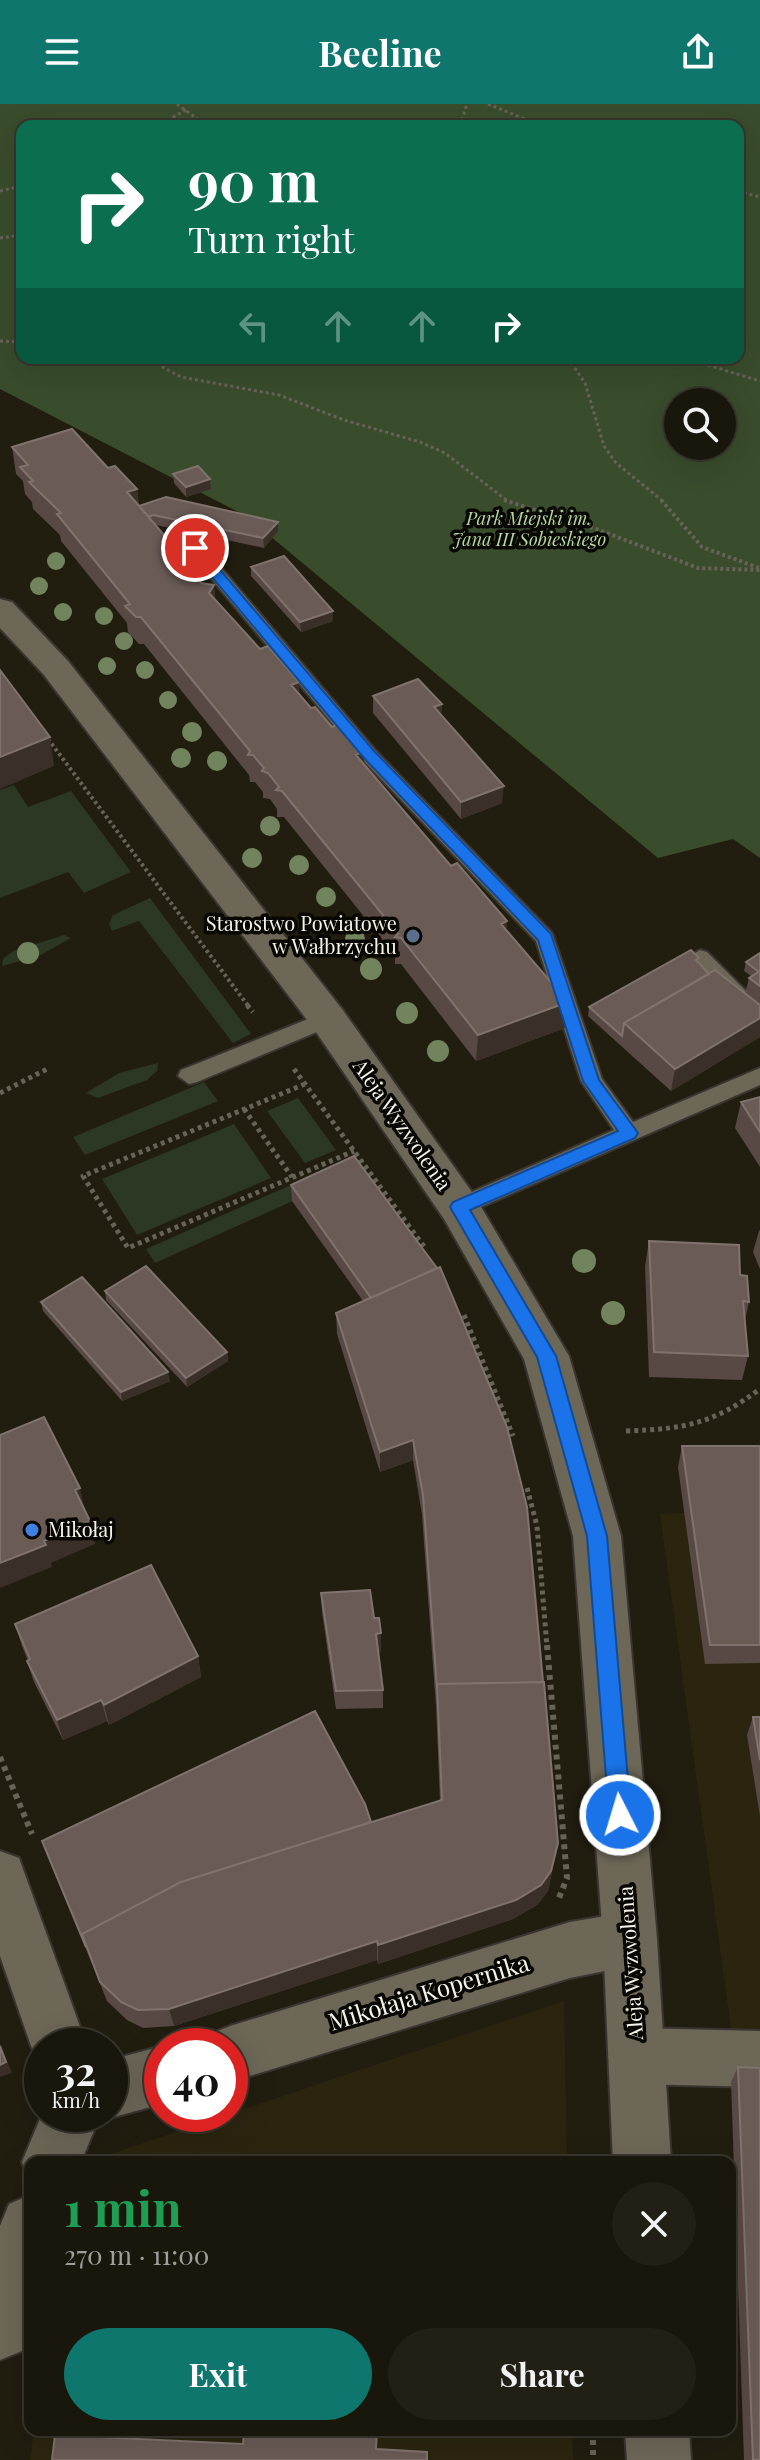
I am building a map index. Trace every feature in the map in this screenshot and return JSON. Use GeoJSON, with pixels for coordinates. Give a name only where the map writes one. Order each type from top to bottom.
{"type":"FeatureCollection","features":[{"type":"Feature","properties":{"kind":"street","name":"Aleja Wyzwolenia"},"geometry":{"type":"LineString","coordinates":[[0,609],[56,668],[328,1019],[459,1207],[546,1356],[597,1536],[630,1939],[642,2156]]}},
{"type":"Feature","properties":{"kind":"street"},"geometry":{"type":"LineString","coordinates":[[18,1860],[55,2028]]}},
{"type":"Feature","properties":{"kind":"street","name":"Mikołaja Kopernika"},"geometry":{"type":"LineString","coordinates":[[248,2048],[570,1950],[630,1939]]}},
{"type":"Feature","properties":{"kind":"street"},"geometry":{"type":"LineString","coordinates":[[636,2056],[760,2059]]}},
{"type":"Feature","properties":{"kind":"street"},"geometry":{"type":"LineString","coordinates":[[54,2156],[64,2132]]}},
{"type":"Feature","properties":{"kind":"street"},"geometry":{"type":"LineString","coordinates":[[0,2329],[24,2246]]}},
{"type":"Feature","properties":{"kind":"street"},"geometry":{"type":"LineString","coordinates":[[657,2436],[659,2460]]}},
{"type":"Feature","properties":{"kind":"lane"},"geometry":{"type":"LineString","coordinates":[[195,548],[369,755],[545,938],[592,1081],[629,1133]]}},
{"type":"Feature","properties":{"kind":"lane"},"geometry":{"type":"LineString","coordinates":[[700,957],[760,1018]]}},
{"type":"Feature","properties":{"kind":"lane"},"geometry":{"type":"LineString","coordinates":[[189,1076],[328,1019]]}},
{"type":"Feature","properties":{"kind":"lane"},"geometry":{"type":"LineString","coordinates":[[459,1207],[760,1076]]}},
{"type":"Feature","properties":{"kind":"path"},"geometry":{"type":"LineString","coordinates":[[177,104],[200,120]]}},
{"type":"Feature","properties":{"kind":"path"},"geometry":{"type":"LineString","coordinates":[[488,104],[527,120]]}},
{"type":"Feature","properties":{"kind":"path"},"geometry":{"type":"LineString","coordinates":[[168,120],[187,109]]}},
{"type":"Feature","properties":{"kind":"path"},"geometry":{"type":"LineString","coordinates":[[157,364],[181,377],[279,395],[344,420],[420,442],[445,453],[504,500],[524,509],[599,530],[698,568],[760,569]]}},
{"type":"Feature","properties":{"kind":"path"},"geometry":{"type":"LineString","coordinates":[[572,364],[585,383],[604,446],[616,463],[672,509],[702,547],[760,569]]}},
{"type":"Feature","properties":{"kind":"path"},"geometry":{"type":"LineString","coordinates":[[705,364],[760,381]]}},
{"type":"Feature","properties":{"kind":"path"},"geometry":{"type":"LineString","coordinates":[[45,735],[274,1040],[432,1258]]}},
{"type":"Feature","properties":{"kind":"path"},"geometry":{"type":"LineString","coordinates":[[0,1093],[47,1069]]}},
{"type":"Feature","properties":{"kind":"path"},"geometry":{"type":"LineString","coordinates":[[305,1084],[83,1176],[128,1248],[354,1151]]}},
{"type":"Feature","properties":{"kind":"path"},"geometry":{"type":"LineString","coordinates":[[244,1109],[292,1178]]}},
{"type":"Feature","properties":{"kind":"path"},"geometry":{"type":"LineString","coordinates":[[461,1309],[517,1445]]}},
{"type":"Feature","properties":{"kind":"path"},"geometry":{"type":"LineString","coordinates":[[626,1431],[699,1428],[736,1408],[760,1389]]}},
{"type":"Feature","properties":{"kind":"path"},"geometry":{"type":"LineString","coordinates":[[527,1486],[537,1526],[567,1878],[558,1901],[551,1908]]}},
{"type":"Feature","properties":{"kind":"path"},"geometry":{"type":"LineString","coordinates":[[0,1757],[18,1860]]}},
{"type":"Feature","properties":{"kind":"path"},"geometry":{"type":"LineString","coordinates":[[593,2436],[593,2460]]}},
{"type":"Feature","properties":{"kind":"shaded area"},"geometry":{"type":"Polygon","coordinates":[[[760,1467],[760,2035],[732,2035],[660,1514],[684,1513],[760,1467]]]}},
{"type":"Feature","properties":{"kind":"shaded area"},"geometry":{"type":"Polygon","coordinates":[[[564,2001],[567,2156],[105,2156],[176,2132],[248,2132],[248,2108],[564,2001]]]}},
{"type":"Feature","properties":{"kind":"shaded area"},"geometry":{"type":"Polygon","coordinates":[[[33,2436],[572,2436],[573,2460],[30,2460],[33,2436]]]}},
{"type":"Feature","properties":{"kind":"green space","name":"Park Miejski im. Jana III Sobieskiego"},"geometry":{"type":"Polygon","coordinates":[[[0,104],[760,104],[760,858],[733,839],[658,858],[246,516],[0,389],[0,104]]]}},
{"type":"Feature","properties":{"kind":"green space"},"geometry":{"type":"Polygon","coordinates":[[[14,785],[28,807],[71,791],[131,872],[84,893],[68,872],[0,898],[0,790],[14,785]]]}},
{"type":"Feature","properties":{"kind":"green space"},"geometry":{"type":"Polygon","coordinates":[[[150,898],[251,1034],[233,1043],[139,921],[112,931],[109,924],[113,915],[150,898]]]}},
{"type":"Feature","properties":{"kind":"green space"},"geometry":{"type":"Polygon","coordinates":[[[64,935],[71,938],[39,956],[2,966],[3,959],[13,951],[64,935]]]}},
{"type":"Feature","properties":{"kind":"green space"},"geometry":{"type":"Polygon","coordinates":[[[158,1063],[157,1071],[147,1080],[98,1098],[86,1093],[119,1073],[158,1063]]]}},
{"type":"Feature","properties":{"kind":"green space"},"geometry":{"type":"Polygon","coordinates":[[[204,1082],[218,1101],[85,1155],[73,1137],[204,1082]]]}},
{"type":"Feature","properties":{"kind":"green space"},"geometry":{"type":"Polygon","coordinates":[[[298,1098],[336,1150],[305,1163],[267,1111],[298,1098]]]}},
{"type":"Feature","properties":{"kind":"green space"},"geometry":{"type":"Polygon","coordinates":[[[234,1124],[271,1178],[137,1235],[102,1179],[234,1124]]]}},
{"type":"Feature","properties":{"kind":"green space"},"geometry":{"type":"Polygon","coordinates":[[[345,1161],[355,1173],[155,1263],[146,1249],[345,1161]]]}},
{"type":"Feature","properties":{"kind":"building"},"geometry":{"type":"Polygon","coordinates":[[[72,429],[108,468],[115,466],[137,489],[127,492],[177,550],[172,551],[201,583],[214,585],[209,593],[260,649],[268,646],[299,682],[291,685],[311,708],[315,707],[332,727],[341,723],[364,751],[356,755],[451,866],[457,863],[507,921],[501,924],[568,1002],[478,1035],[401,938],[395,937],[398,934],[386,919],[382,919],[383,915],[282,791],[276,790],[279,787],[268,773],[262,771],[264,768],[253,755],[248,755],[250,751],[141,617],[136,617],[125,606],[130,604],[57,514],[61,513],[29,482],[33,481],[20,467],[28,465],[12,447],[72,429]]]}},
{"type":"Feature","properties":{"kind":"building"},"geometry":{"type":"Polygon","coordinates":[[[198,466],[210,479],[186,487],[173,474],[198,466]]]}},
{"type":"Feature","properties":{"kind":"building"},"geometry":{"type":"Polygon","coordinates":[[[166,497],[278,522],[263,538],[153,515],[149,517],[139,506],[166,497]]]}},
{"type":"Feature","properties":{"kind":"building"},"geometry":{"type":"Polygon","coordinates":[[[284,556],[333,611],[300,622],[251,567],[284,556]]]}},
{"type":"Feature","properties":{"kind":"building"},"geometry":{"type":"Polygon","coordinates":[[[0,670],[50,737],[0,757],[0,670]]]}},
{"type":"Feature","properties":{"kind":"building"},"geometry":{"type":"Polygon","coordinates":[[[418,679],[442,704],[434,707],[504,786],[461,802],[373,696],[418,679]]]}},
{"type":"Feature","properties":{"kind":"building"},"geometry":{"type":"Polygon","coordinates":[[[691,950],[709,974],[624,1023],[622,1036],[589,1007],[691,950]]]}},
{"type":"Feature","properties":{"kind":"building"},"geometry":{"type":"Polygon","coordinates":[[[760,953],[760,971],[759,972],[746,962],[760,953]]]}},
{"type":"Feature","properties":{"kind":"building"},"geometry":{"type":"Polygon","coordinates":[[[715,970],[760,1005],[760,1018],[675,1069],[624,1023],[715,970]]]}},
{"type":"Feature","properties":{"kind":"building"},"geometry":{"type":"Polygon","coordinates":[[[760,971],[760,986],[749,978],[760,971]]]}},
{"type":"Feature","properties":{"kind":"building"},"geometry":{"type":"Polygon","coordinates":[[[760,1097],[760,1132],[741,1102],[760,1097]]]}},
{"type":"Feature","properties":{"kind":"building"},"geometry":{"type":"Polygon","coordinates":[[[354,1156],[437,1268],[371,1298],[291,1185],[354,1156]]]}},
{"type":"Feature","properties":{"kind":"building"},"geometry":{"type":"Polygon","coordinates":[[[649,1241],[739,1245],[740,1275],[747,1276],[749,1302],[743,1301],[748,1356],[654,1352],[649,1241]]]}},
{"type":"Feature","properties":{"kind":"building"},"geometry":{"type":"Polygon","coordinates":[[[146,1266],[227,1352],[186,1378],[105,1291],[146,1266]]]}},
{"type":"Feature","properties":{"kind":"building"},"geometry":{"type":"Polygon","coordinates":[[[440,1267],[507,1427],[527,1507],[543,1682],[437,1684],[437,1689],[423,1495],[413,1440],[380,1452],[336,1313],[440,1267]]]}},
{"type":"Feature","properties":{"kind":"building"},"geometry":{"type":"Polygon","coordinates":[[[82,1277],[168,1372],[121,1392],[41,1302],[82,1277]]]}},
{"type":"Feature","properties":{"kind":"building"},"geometry":{"type":"Polygon","coordinates":[[[44,1417],[80,1488],[75,1490],[90,1521],[44,1541],[46,1545],[0,1563],[0,1435],[44,1417]]]}},
{"type":"Feature","properties":{"kind":"building"},"geometry":{"type":"Polygon","coordinates":[[[682,1446],[760,1446],[760,1645],[710,1645],[682,1446]]]}},
{"type":"Feature","properties":{"kind":"building"},"geometry":{"type":"Polygon","coordinates":[[[151,1565],[198,1656],[104,1705],[101,1700],[57,1720],[27,1661],[30,1659],[15,1624],[151,1565]]]}},
{"type":"Feature","properties":{"kind":"building"},"geometry":{"type":"Polygon","coordinates":[[[370,1590],[374,1618],[379,1618],[381,1633],[376,1634],[383,1690],[336,1691],[321,1593],[370,1590]]]}},
{"type":"Feature","properties":{"kind":"building"},"geometry":{"type":"Polygon","coordinates":[[[544,1682],[558,1843],[551,1871],[541,1885],[516,1900],[378,1945],[377,1941],[169,2009],[138,2010],[121,2002],[100,1982],[82,1934],[181,1882],[442,1800],[437,1684],[544,1682]]]}},
{"type":"Feature","properties":{"kind":"building"},"geometry":{"type":"Polygon","coordinates":[[[315,1711],[365,1804],[371,1822],[181,1882],[82,1934],[86,1947],[42,1841],[315,1711]]]}},
{"type":"Feature","properties":{"kind":"building"},"geometry":{"type":"Polygon","coordinates":[[[753,1717],[760,1717],[760,1760],[753,1717]]]}},
{"type":"Feature","properties":{"kind":"building"},"geometry":{"type":"Polygon","coordinates":[[[0,2046],[6,2062],[0,2065],[0,2046]]]}},
{"type":"Feature","properties":{"kind":"building"},"geometry":{"type":"Polygon","coordinates":[[[738,2067],[760,2068],[760,2460],[753,2460],[738,2067]]]}},
{"type":"Feature","properties":{"kind":"building"},"geometry":{"type":"Polygon","coordinates":[[[55,2436],[243,2444],[244,2436],[377,2436],[376,2449],[427,2452],[427,2460],[52,2460],[55,2436]]]}},
{"type":"Feature","properties":{"kind":"place","name":"Starostwo Powiatowe w Wałbrzychu"},"geometry":{"type":"Point","coordinates":[413,936]}},
{"type":"Feature","properties":{"kind":"place","name":"Mikołaj"},"geometry":{"type":"Point","coordinates":[32,1530]}},
{"type":"Feature","properties":{"kind":"route"},"geometry":{"type":"LineString","coordinates":[[195,548],[369,755],[489,875],[545,938],[566,992],[592,1081],[629,1133],[459,1207],[546,1356],[597,1536],[620,1815]]}}]}
